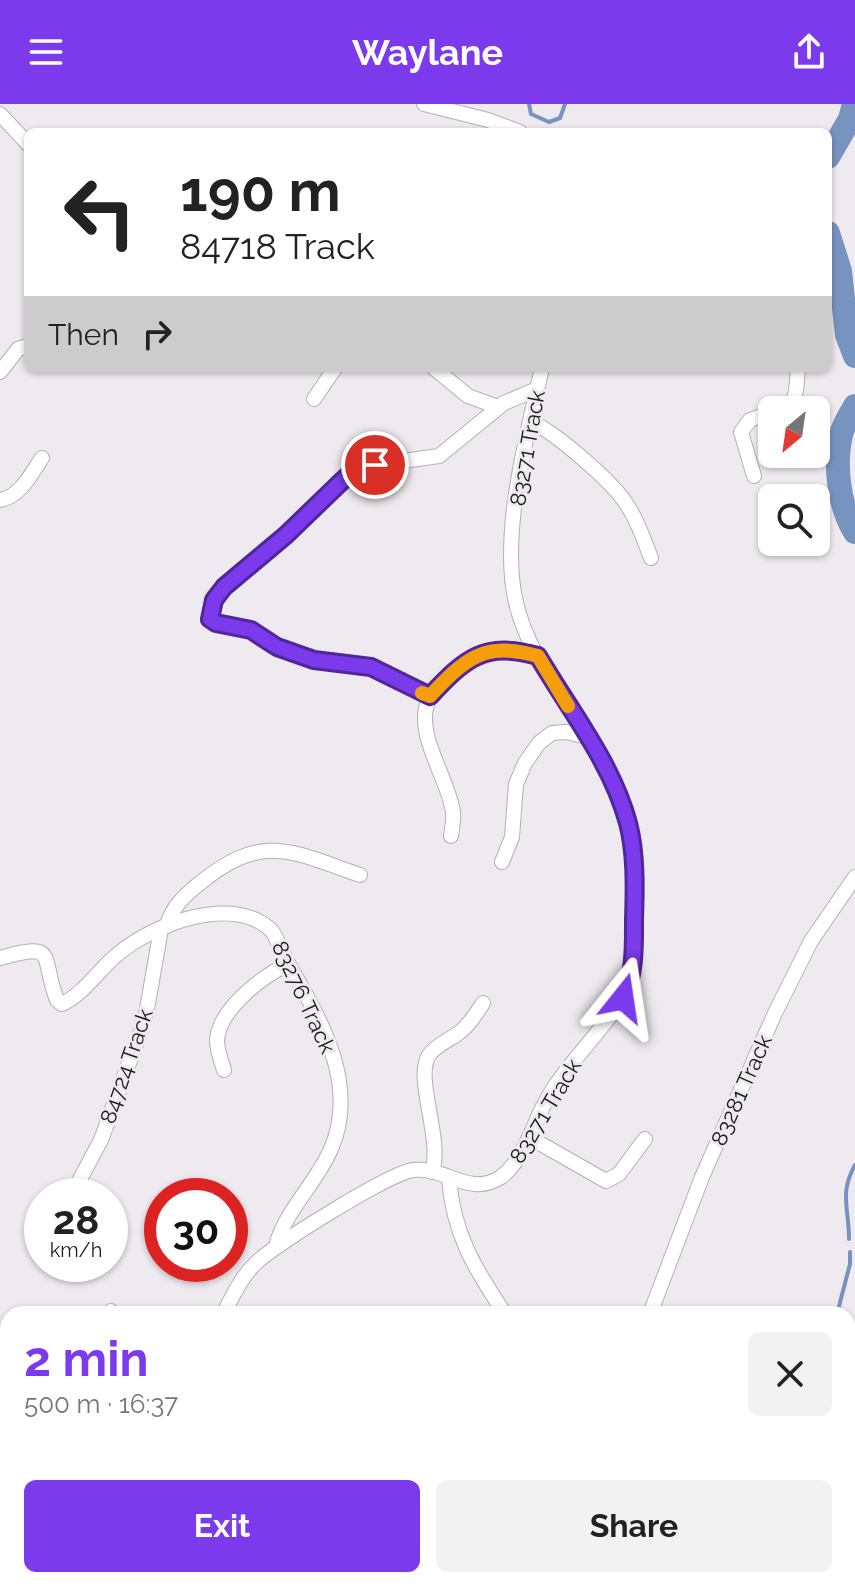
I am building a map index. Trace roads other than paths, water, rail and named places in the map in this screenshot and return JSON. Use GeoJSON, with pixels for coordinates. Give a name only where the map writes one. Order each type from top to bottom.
{"type":"FeatureCollection","features":[{"type":"Feature","properties":{"kind":"street"},"geometry":{"type":"LineString","coordinates":[[424,104],[467,109],[511,128]]}},
{"type":"Feature","properties":{"kind":"street"},"geometry":{"type":"LineString","coordinates":[[0,114],[24,140]]}},
{"type":"Feature","properties":{"kind":"street"},"geometry":{"type":"LineString","coordinates":[[0,372],[18,349],[24,347]]}},
{"type":"Feature","properties":{"kind":"street"},"geometry":{"type":"LineString","coordinates":[[314,399],[332,372]]}},
{"type":"Feature","properties":{"kind":"street"},"geometry":{"type":"LineString","coordinates":[[439,372],[468,396],[498,407]]}},
{"type":"Feature","properties":{"kind":"street","name":"83271 Track"},"geometry":{"type":"LineString","coordinates":[[227,1306],[242,1279],[258,1260],[276,1246],[392,1177],[416,1169],[471,1185],[490,1183],[499,1178],[515,1163],[557,1083],[623,998],[633,967],[635,886],[629,826],[618,792],[538,656],[514,595],[511,553],[517,494],[541,372]]}},
{"type":"Feature","properties":{"kind":"street"},"geometry":{"type":"LineString","coordinates":[[795,396],[798,372]]}},
{"type":"Feature","properties":{"kind":"street"},"geometry":{"type":"LineString","coordinates":[[430,696],[371,667],[314,660],[288,652],[251,630],[212,621],[211,610],[224,587],[286,535],[351,473],[375,465],[439,456],[498,407],[520,394],[537,389]]}},
{"type":"Feature","properties":{"kind":"street"},"geometry":{"type":"LineString","coordinates":[[754,476],[741,432],[750,420],[758,417]]}},
{"type":"Feature","properties":{"kind":"street"},"geometry":{"type":"LineString","coordinates":[[531,422],[553,434],[623,499],[651,558]]}},
{"type":"Feature","properties":{"kind":"street"},"geometry":{"type":"LineString","coordinates":[[0,500],[20,489],[42,458]]}},
{"type":"Feature","properties":{"kind":"street"},"geometry":{"type":"LineString","coordinates":[[451,836],[453,810],[426,722],[430,696],[469,660],[486,652],[503,649],[538,656]]}},
{"type":"Feature","properties":{"kind":"street"},"geometry":{"type":"LineString","coordinates":[[502,862],[512,837],[516,784],[525,763],[552,733],[566,732],[587,737]]}},
{"type":"Feature","properties":{"kind":"street"},"geometry":{"type":"LineString","coordinates":[[164,928],[174,908],[196,886],[234,859],[259,850],[290,852],[360,875]]}},
{"type":"Feature","properties":{"kind":"street","name":"83281 Track"},"geometry":{"type":"LineString","coordinates":[[653,1306],[702,1177],[775,1013],[811,941],[855,877]]}},
{"type":"Feature","properties":{"kind":"street","name":"83276 Track"},"geometry":{"type":"LineString","coordinates":[[0,958],[30,950],[40,952],[46,959],[57,1000],[65,1004],[119,953],[164,928],[197,915],[255,919],[272,931],[310,1001],[331,1050],[342,1107],[330,1151],[293,1207],[276,1246]]}},
{"type":"Feature","properties":{"kind":"street","name":"84724 Track"},"geometry":{"type":"LineString","coordinates":[[81,1178],[101,1140],[140,1033],[164,928]]}},
{"type":"Feature","properties":{"kind":"street"},"geometry":{"type":"LineString","coordinates":[[224,1070],[217,1040],[227,1015],[265,977],[288,964]]}},
{"type":"Feature","properties":{"kind":"street"},"geometry":{"type":"LineString","coordinates":[[432,1172],[437,1153],[426,1079],[427,1059],[434,1049],[463,1030],[483,1003]]}},
{"type":"Feature","properties":{"kind":"street"},"geometry":{"type":"LineString","coordinates":[[529,1137],[606,1181],[619,1174],[645,1139]]}},
{"type":"Feature","properties":{"kind":"street"},"geometry":{"type":"LineString","coordinates":[[449,1178],[461,1240],[500,1306]]}},
{"type":"Feature","properties":{"kind":"waterway"},"geometry":{"type":"LineString","coordinates":[[529,104],[531,114],[549,122],[560,118],[565,104]]}},
{"type":"Feature","properties":{"kind":"waterway"},"geometry":{"type":"LineString","coordinates":[[832,150],[850,119],[854,104]]}},
{"type":"Feature","properties":{"kind":"waterway"},"geometry":{"type":"LineString","coordinates":[[832,246],[840,271],[847,335],[855,356]]}},
{"type":"Feature","properties":{"kind":"waterway"},"geometry":{"type":"LineString","coordinates":[[855,406],[842,431],[838,459],[842,498],[855,532]]}},
{"type":"Feature","properties":{"kind":"waterway"},"geometry":{"type":"LineString","coordinates":[[849,1239],[846,1193],[855,1165]]}},
{"type":"Feature","properties":{"kind":"waterway"},"geometry":{"type":"LineString","coordinates":[[839,1306],[850,1252]]}}]}
